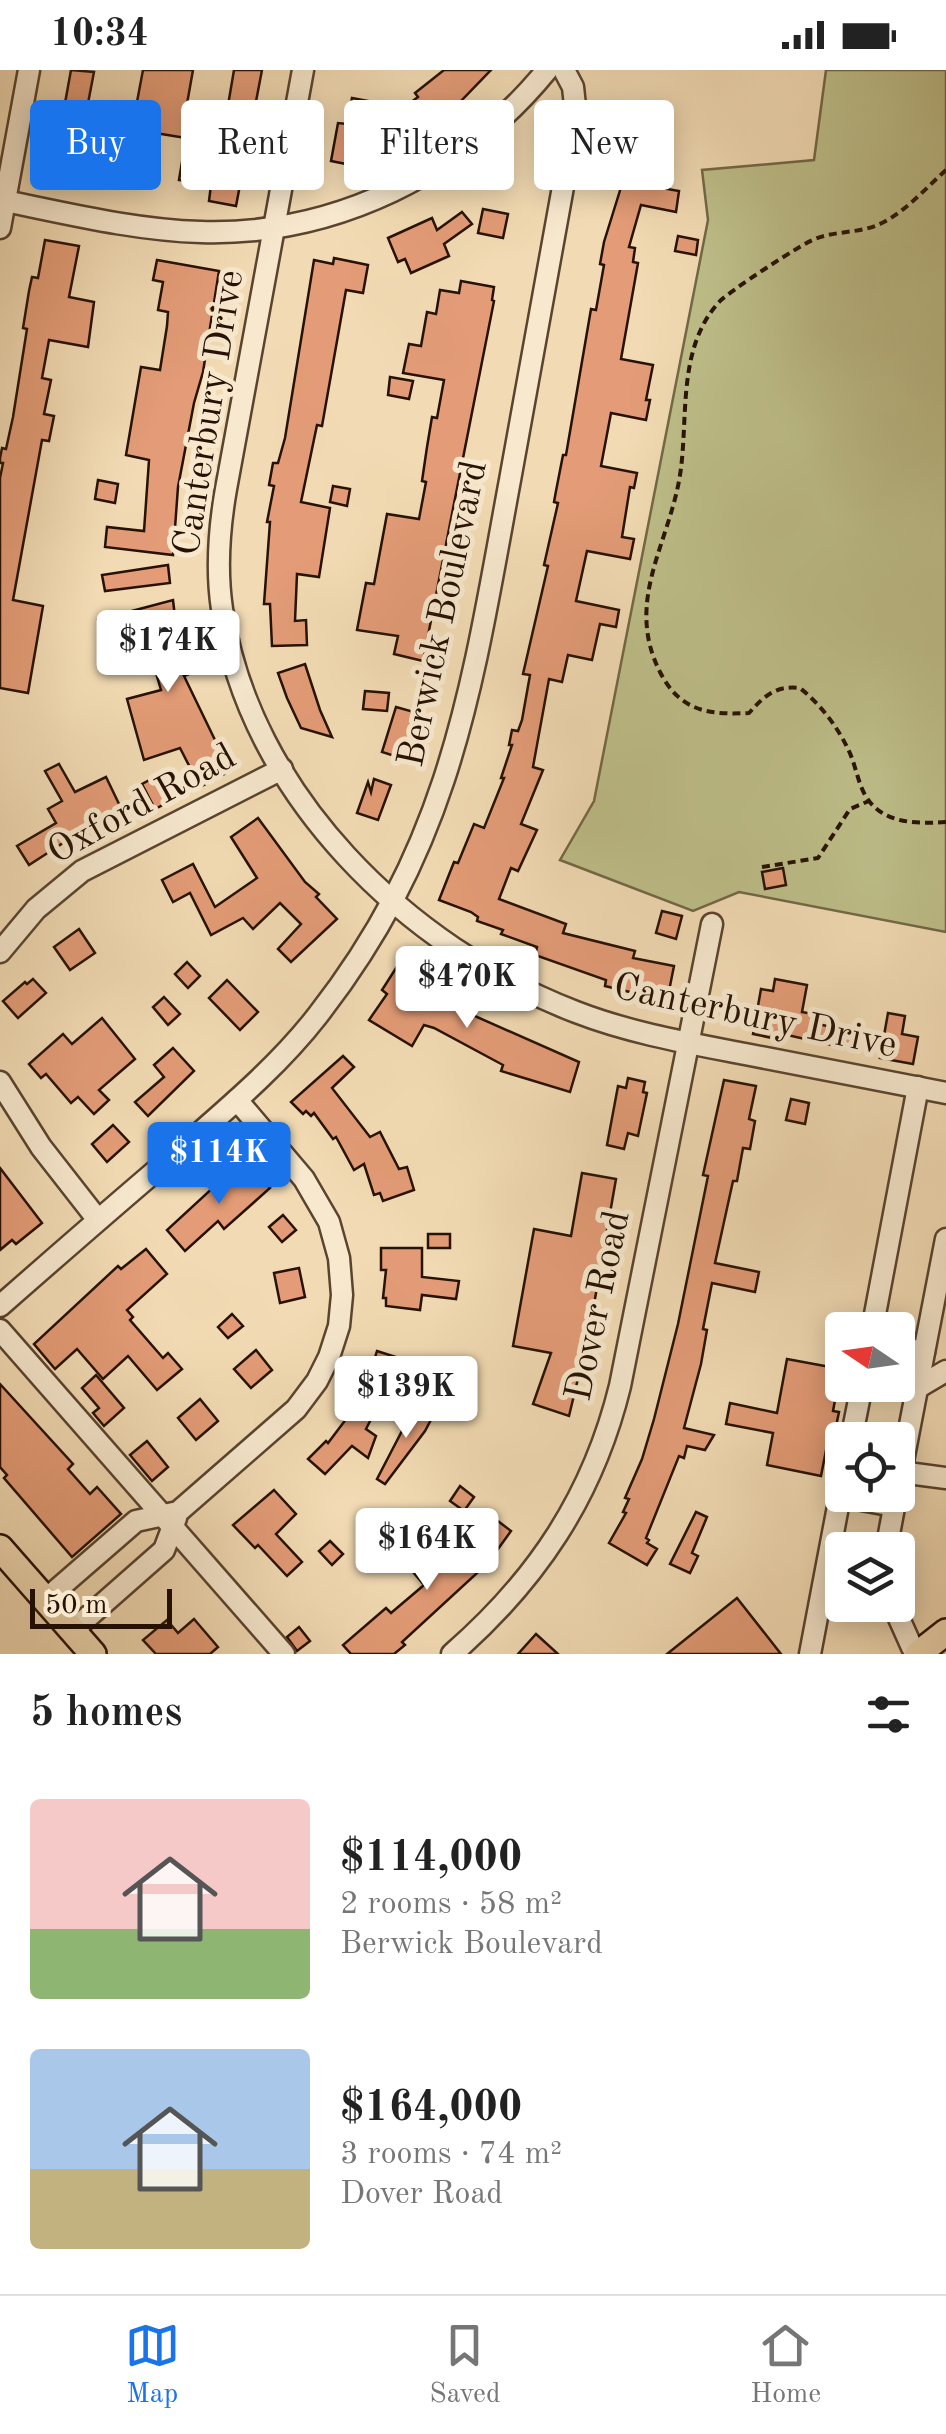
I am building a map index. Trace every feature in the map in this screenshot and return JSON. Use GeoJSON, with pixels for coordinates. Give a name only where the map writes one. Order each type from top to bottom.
{"type":"FeatureCollection","features":[{"type":"Feature","properties":{"kind":"main road"},"geometry":{"type":"LineString","coordinates":[[0,1548],[92,1654]]}},
{"type":"Feature","properties":{"kind":"street"},"geometry":{"type":"LineString","coordinates":[[0,228],[29,70]]}},
{"type":"Feature","properties":{"kind":"street","name":"Canterbury Drive"},"geometry":{"type":"LineString","coordinates":[[303,70],[226,489],[218,552],[222,610],[232,655],[249,706],[282,769],[334,840],[394,902],[441,941],[522,990],[605,1022],[688,1043],[946,1093]]}},
{"type":"Feature","properties":{"kind":"street"},"geometry":{"type":"LineString","coordinates":[[5,201],[174,230],[224,232],[275,227],[360,206],[423,176],[490,128],[547,70]]}},
{"type":"Feature","properties":{"kind":"street","name":"Berwick Boulevard"},"geometry":{"type":"LineString","coordinates":[[0,1306],[276,1063],[319,1014],[394,902],[432,819],[459,738],[473,679],[576,115],[573,87],[564,70]]}},
{"type":"Feature","properties":{"kind":"street","name":"Oxford Road"},"geometry":{"type":"LineString","coordinates":[[0,952],[36,908],[82,871],[282,769]]}},
{"type":"Feature","properties":{"kind":"street","name":"Dover Road"},"geometry":{"type":"LineString","coordinates":[[452,1654],[493,1617],[542,1560],[570,1517],[603,1445],[620,1386],[712,924]]}},
{"type":"Feature","properties":{"kind":"street"},"geometry":{"type":"LineString","coordinates":[[0,1082],[41,1147],[98,1220]]}},
{"type":"Feature","properties":{"kind":"street"},"geometry":{"type":"LineString","coordinates":[[875,1312],[918,1087]]}},
{"type":"Feature","properties":{"kind":"street"},"geometry":{"type":"LineString","coordinates":[[45,1600],[136,1521],[171,1518],[284,1420],[307,1396],[329,1357],[341,1310],[340,1258],[322,1207],[304,1179],[237,1100]]}},
{"type":"Feature","properties":{"kind":"street"},"geometry":{"type":"LineString","coordinates":[[910,1422],[946,1239]]}},
{"type":"Feature","properties":{"kind":"street"},"geometry":{"type":"LineString","coordinates":[[0,1330],[171,1518],[284,1654]]}},
{"type":"Feature","properties":{"kind":"street"},"geometry":{"type":"LineString","coordinates":[[915,1350],[924,1352]]}},
{"type":"Feature","properties":{"kind":"street"},"geometry":{"type":"LineString","coordinates":[[917,1388],[946,1372]]}},
{"type":"Feature","properties":{"kind":"street"},"geometry":{"type":"LineString","coordinates":[[915,1486],[946,1478]]}},
{"type":"Feature","properties":{"kind":"street"},"geometry":{"type":"LineString","coordinates":[[810,1654],[837,1512]]}},
{"type":"Feature","properties":{"kind":"street"},"geometry":{"type":"LineString","coordinates":[[72,1630],[164,1550],[171,1518]]}},
{"type":"Feature","properties":{"kind":"street"},"geometry":{"type":"LineString","coordinates":[[906,1622],[927,1648]]}},
{"type":"Feature","properties":{"kind":"path"},"geometry":{"type":"LineString","coordinates":[[946,170],[884,222],[864,230],[816,238],[723,298],[706,318],[694,346],[687,386],[681,468],[644,610],[648,648],[668,688],[705,714],[749,713],[764,696],[780,688],[800,688],[823,709],[848,749],[875,809],[890,818],[946,822]]}},
{"type":"Feature","properties":{"kind":"path"},"geometry":{"type":"LineString","coordinates":[[762,867],[818,858],[850,809],[869,800]]}},
{"type":"Feature","properties":{"kind":"green space"},"geometry":{"type":"Polygon","coordinates":[[[826,70],[946,70],[946,932],[739,892],[693,911],[560,860],[594,801],[708,220],[702,170],[814,160],[826,70]]]}},
{"type":"Feature","properties":{"kind":"building"},"geometry":{"type":"Polygon","coordinates":[[[71,70],[94,72],[89,100],[66,100],[71,70]]]}},
{"type":"Feature","properties":{"kind":"building"},"geometry":{"type":"Polygon","coordinates":[[[143,70],[193,70],[188,100],[181,100],[181,137],[161,134],[161,100],[137,100],[143,70]]]}},
{"type":"Feature","properties":{"kind":"building"},"geometry":{"type":"Polygon","coordinates":[[[234,70],[262,70],[256,100],[229,100],[234,70]]]}},
{"type":"Feature","properties":{"kind":"building"},"geometry":{"type":"Polygon","coordinates":[[[444,70],[491,70],[462,100],[414,100],[418,97],[415,93],[444,70]]]}},
{"type":"Feature","properties":{"kind":"building"},"geometry":{"type":"Polygon","coordinates":[[[338,123],[344,124],[344,164],[331,161],[338,123]]]}},
{"type":"Feature","properties":{"kind":"building"},"geometry":{"type":"Polygon","coordinates":[[[210,190],[239,190],[236,206],[209,201],[210,190]]]}},
{"type":"Feature","properties":{"kind":"building"},"geometry":{"type":"Polygon","coordinates":[[[620,190],[679,191],[676,212],[641,205],[629,247],[635,248],[633,262],[638,263],[621,359],[653,365],[646,400],[650,400],[646,420],[611,413],[601,466],[637,473],[634,488],[630,487],[622,537],[634,539],[630,559],[587,551],[576,601],[619,610],[616,627],[600,624],[592,660],[568,655],[562,682],[549,679],[533,767],[543,770],[521,824],[537,830],[518,871],[511,868],[499,899],[566,924],[563,933],[635,951],[633,958],[674,966],[667,1001],[605,986],[606,980],[535,955],[537,947],[501,934],[503,930],[477,921],[478,917],[471,912],[439,900],[474,824],[484,828],[504,778],[512,730],[518,731],[522,720],[530,675],[523,674],[548,566],[544,565],[558,503],[554,502],[591,309],[596,310],[604,242],[620,190]]]}},
{"type":"Feature","properties":{"kind":"building"},"geometry":{"type":"Polygon","coordinates":[[[483,209],[508,214],[503,238],[478,233],[483,209]]]}},
{"type":"Feature","properties":{"kind":"building"},"geometry":{"type":"Polygon","coordinates":[[[462,212],[472,224],[444,244],[449,256],[411,273],[405,259],[398,262],[388,238],[432,218],[437,230],[462,212]]]}},
{"type":"Feature","properties":{"kind":"building"},"geometry":{"type":"Polygon","coordinates":[[[678,236],[698,240],[696,255],[675,251],[678,236]]]}},
{"type":"Feature","properties":{"kind":"building"},"geometry":{"type":"Polygon","coordinates":[[[45,240],[79,246],[69,297],[94,302],[88,347],[49,340],[42,378],[51,380],[44,414],[54,416],[49,441],[42,440],[13,600],[43,606],[28,693],[0,688],[0,458],[13,417],[29,291],[32,277],[38,278],[45,240]]]}},
{"type":"Feature","properties":{"kind":"building"},"geometry":{"type":"Polygon","coordinates":[[[334,258],[368,265],[363,293],[346,290],[322,426],[317,425],[301,502],[330,508],[319,577],[297,574],[295,621],[306,620],[307,645],[272,646],[270,604],[264,604],[267,522],[274,486],[269,485],[273,463],[278,463],[285,438],[314,260],[333,264],[334,258]]]}},
{"type":"Feature","properties":{"kind":"building"},"geometry":{"type":"Polygon","coordinates":[[[157,260],[219,271],[203,372],[178,487],[173,555],[105,547],[107,527],[144,531],[149,460],[126,455],[141,367],[160,370],[167,326],[168,312],[158,310],[163,282],[153,280],[157,260]]]}},
{"type":"Feature","properties":{"kind":"building"},"geometry":{"type":"Polygon","coordinates":[[[461,281],[494,287],[494,301],[423,661],[394,654],[398,636],[357,630],[366,583],[374,584],[387,514],[419,519],[426,482],[422,481],[432,417],[437,418],[444,380],[403,373],[409,344],[421,346],[427,312],[436,314],[440,290],[459,293],[461,281]]]}},
{"type":"Feature","properties":{"kind":"building"},"geometry":{"type":"Polygon","coordinates":[[[390,377],[413,381],[409,399],[388,395],[390,377]]]}},
{"type":"Feature","properties":{"kind":"building"},"geometry":{"type":"Polygon","coordinates":[[[98,480],[118,484],[115,503],[95,499],[98,480]]]}},
{"type":"Feature","properties":{"kind":"building"},"geometry":{"type":"Polygon","coordinates":[[[333,486],[350,489],[347,506],[330,502],[333,486]]]}},
{"type":"Feature","properties":{"kind":"building"},"geometry":{"type":"Polygon","coordinates":[[[168,565],[170,583],[105,591],[102,575],[168,565]]]}},
{"type":"Feature","properties":{"kind":"building"},"geometry":{"type":"Polygon","coordinates":[[[173,600],[177,634],[189,674],[184,676],[230,771],[200,787],[180,748],[144,760],[127,699],[161,690],[148,646],[142,631],[103,642],[98,620],[173,600]]]}},
{"type":"Feature","properties":{"kind":"building"},"geometry":{"type":"Polygon","coordinates":[[[305,664],[332,737],[301,728],[287,698],[278,673],[305,664]]]}},
{"type":"Feature","properties":{"kind":"building"},"geometry":{"type":"Polygon","coordinates":[[[365,691],[389,693],[387,711],[363,709],[365,691]]]}},
{"type":"Feature","properties":{"kind":"building"},"geometry":{"type":"Polygon","coordinates":[[[396,707],[414,712],[404,759],[382,752],[396,707]]]}},
{"type":"Feature","properties":{"kind":"building"},"geometry":{"type":"Polygon","coordinates":[[[59,764],[75,792],[106,777],[120,806],[29,865],[17,846],[56,823],[48,809],[62,801],[45,771],[59,764]]]}},
{"type":"Feature","properties":{"kind":"building"},"geometry":{"type":"Polygon","coordinates":[[[161,774],[174,799],[155,809],[142,784],[161,774]]]}},
{"type":"Feature","properties":{"kind":"building"},"geometry":{"type":"Polygon","coordinates":[[[374,779],[391,785],[378,820],[357,813],[368,782],[371,792],[374,779]]]}},
{"type":"Feature","properties":{"kind":"building"},"geometry":{"type":"Polygon","coordinates":[[[258,818],[337,919],[291,962],[278,949],[301,924],[280,903],[253,929],[243,918],[211,935],[190,893],[173,902],[162,880],[193,864],[215,907],[257,878],[231,837],[258,818]]]}},
{"type":"Feature","properties":{"kind":"building"},"geometry":{"type":"Polygon","coordinates":[[[783,868],[786,885],[765,889],[762,872],[783,868]]]}},
{"type":"Feature","properties":{"kind":"building"},"geometry":{"type":"Polygon","coordinates":[[[662,911],[682,916],[676,939],[656,933],[662,911]]]}},
{"type":"Feature","properties":{"kind":"building"},"geometry":{"type":"Polygon","coordinates":[[[79,929],[95,953],[70,970],[54,947],[79,929]]]}},
{"type":"Feature","properties":{"kind":"building"},"geometry":{"type":"Polygon","coordinates":[[[187,962],[200,976],[188,988],[175,974],[187,962]]]}},
{"type":"Feature","properties":{"kind":"building"},"geometry":{"type":"Polygon","coordinates":[[[398,965],[471,1007],[468,1013],[579,1062],[570,1092],[501,1071],[503,1065],[434,1028],[424,1025],[412,1046],[369,1020],[387,994],[382,990],[398,965]]]}},
{"type":"Feature","properties":{"kind":"building"},"geometry":{"type":"Polygon","coordinates":[[[33,979],[46,993],[18,1018],[3,1001],[33,979]]]}},
{"type":"Feature","properties":{"kind":"building"},"geometry":{"type":"Polygon","coordinates":[[[775,979],[807,985],[802,1012],[813,1014],[812,1023],[853,1031],[849,1049],[783,1034],[782,1040],[753,1034],[761,989],[773,991],[775,979]]]}},
{"type":"Feature","properties":{"kind":"building"},"geometry":{"type":"Polygon","coordinates":[[[227,980],[258,1012],[240,1030],[209,998],[227,980]]]}},
{"type":"Feature","properties":{"kind":"building"},"geometry":{"type":"Polygon","coordinates":[[[164,997],[180,1014],[168,1025],[153,1007],[164,997]]]}},
{"type":"Feature","properties":{"kind":"building"},"geometry":{"type":"Polygon","coordinates":[[[888,1013],[905,1016],[902,1034],[918,1037],[913,1064],[880,1058],[888,1013]]]}},
{"type":"Feature","properties":{"kind":"building"},"geometry":{"type":"Polygon","coordinates":[[[102,1018],[135,1059],[99,1090],[109,1100],[94,1114],[78,1097],[71,1103],[46,1074],[41,1078],[29,1064],[63,1034],[72,1044],[102,1018]]]}},
{"type":"Feature","properties":{"kind":"building"},"geometry":{"type":"Polygon","coordinates":[[[173,1048],[194,1071],[148,1116],[135,1102],[164,1077],[154,1065],[173,1048]]]}},
{"type":"Feature","properties":{"kind":"building"},"geometry":{"type":"Polygon","coordinates":[[[343,1056],[354,1067],[332,1088],[370,1137],[380,1132],[399,1169],[407,1167],[414,1190],[383,1201],[380,1193],[374,1195],[364,1164],[354,1170],[336,1137],[333,1139],[314,1113],[303,1114],[291,1102],[343,1056]]]}},
{"type":"Feature","properties":{"kind":"building"},"geometry":{"type":"Polygon","coordinates":[[[628,1078],[645,1082],[643,1092],[647,1093],[638,1136],[628,1133],[624,1149],[607,1145],[618,1086],[626,1088],[628,1078]]]}},
{"type":"Feature","properties":{"kind":"building"},"geometry":{"type":"Polygon","coordinates":[[[724,1080],[756,1086],[749,1119],[755,1121],[750,1149],[743,1148],[737,1181],[733,1181],[715,1263],[759,1272],[755,1292],[712,1283],[701,1364],[684,1428],[714,1435],[705,1450],[687,1446],[684,1458],[679,1456],[646,1538],[657,1549],[647,1565],[609,1543],[626,1513],[623,1512],[629,1499],[625,1498],[642,1459],[678,1324],[708,1176],[703,1175],[724,1080]]]}},
{"type":"Feature","properties":{"kind":"building"},"geometry":{"type":"Polygon","coordinates":[[[791,1099],[809,1103],[805,1124],[786,1120],[791,1099]]]}},
{"type":"Feature","properties":{"kind":"building"},"geometry":{"type":"Polygon","coordinates":[[[113,1125],[129,1142],[107,1162],[92,1144],[113,1125]]]}},
{"type":"Feature","properties":{"kind":"building"},"geometry":{"type":"Polygon","coordinates":[[[248,1163],[270,1188],[224,1229],[218,1221],[185,1251],[167,1230],[218,1183],[221,1187],[248,1163]]]}},
{"type":"Feature","properties":{"kind":"building"},"geometry":{"type":"Polygon","coordinates":[[[0,1168],[42,1223],[16,1244],[12,1240],[0,1250],[0,1168]]]}},
{"type":"Feature","properties":{"kind":"building"},"geometry":{"type":"Polygon","coordinates":[[[582,1173],[616,1179],[589,1333],[569,1416],[533,1404],[551,1353],[513,1346],[534,1229],[571,1236],[582,1173]]]}},
{"type":"Feature","properties":{"kind":"building"},"geometry":{"type":"Polygon","coordinates":[[[283,1215],[296,1230],[282,1242],[269,1227],[283,1215]]]}},
{"type":"Feature","properties":{"kind":"building"},"geometry":{"type":"Polygon","coordinates":[[[428,1234],[450,1234],[450,1248],[428,1248],[428,1234]]]}},
{"type":"Feature","properties":{"kind":"building"},"geometry":{"type":"Polygon","coordinates":[[[381,1248],[422,1248],[422,1277],[459,1281],[456,1299],[422,1295],[420,1310],[386,1306],[386,1270],[381,1270],[381,1248]]]}},
{"type":"Feature","properties":{"kind":"building"},"geometry":{"type":"Polygon","coordinates":[[[146,1249],[167,1274],[127,1310],[133,1317],[130,1320],[163,1358],[168,1353],[182,1369],[157,1390],[128,1356],[103,1379],[77,1349],[55,1369],[34,1344],[118,1266],[121,1269],[146,1249]]]}},
{"type":"Feature","properties":{"kind":"building"},"geometry":{"type":"Polygon","coordinates":[[[299,1268],[305,1297],[280,1303],[274,1273],[299,1268]]]}},
{"type":"Feature","properties":{"kind":"building"},"geometry":{"type":"Polygon","coordinates":[[[232,1314],[243,1326],[228,1338],[218,1327],[232,1314]]]}},
{"type":"Feature","properties":{"kind":"building"},"geometry":{"type":"Polygon","coordinates":[[[256,1350],[272,1370],[251,1388],[234,1369],[256,1350]]]}},
{"type":"Feature","properties":{"kind":"building"},"geometry":{"type":"Polygon","coordinates":[[[377,1351],[402,1359],[395,1381],[391,1380],[366,1429],[376,1436],[368,1458],[352,1446],[325,1474],[308,1459],[328,1443],[356,1406],[352,1404],[363,1384],[366,1386],[377,1351]]]}},
{"type":"Feature","properties":{"kind":"building"},"geometry":{"type":"Polygon","coordinates":[[[787,1359],[825,1366],[825,1402],[835,1402],[833,1411],[839,1412],[837,1422],[825,1422],[821,1476],[767,1465],[773,1433],[726,1424],[730,1403],[777,1413],[787,1359]]]}},
{"type":"Feature","properties":{"kind":"building"},"geometry":{"type":"Polygon","coordinates":[[[96,1375],[124,1408],[104,1426],[93,1413],[99,1408],[82,1388],[96,1375]]]}},
{"type":"Feature","properties":{"kind":"building"},"geometry":{"type":"Polygon","coordinates":[[[0,1384],[73,1464],[68,1469],[90,1494],[97,1487],[121,1514],[72,1557],[4,1478],[7,1475],[0,1467],[0,1384]]]}},
{"type":"Feature","properties":{"kind":"building"},"geometry":{"type":"Polygon","coordinates":[[[200,1399],[218,1421],[196,1440],[178,1418],[200,1399]]]}},
{"type":"Feature","properties":{"kind":"building"},"geometry":{"type":"Polygon","coordinates":[[[416,1404],[434,1414],[385,1484],[377,1479],[416,1404]]]}},
{"type":"Feature","properties":{"kind":"building"},"geometry":{"type":"Polygon","coordinates":[[[147,1441],[168,1467],[152,1481],[130,1455],[147,1441]]]}},
{"type":"Feature","properties":{"kind":"building"},"geometry":{"type":"Polygon","coordinates":[[[460,1486],[474,1497],[464,1511],[450,1501],[460,1486]]]}},
{"type":"Feature","properties":{"kind":"building"},"geometry":{"type":"Polygon","coordinates":[[[274,1490],[296,1514],[276,1534],[302,1562],[287,1576],[233,1525],[274,1490]]]}},
{"type":"Feature","properties":{"kind":"building"},"geometry":{"type":"Polygon","coordinates":[[[696,1512],[707,1517],[692,1553],[698,1556],[690,1573],[670,1564],[696,1512]]]}},
{"type":"Feature","properties":{"kind":"building"},"geometry":{"type":"Polygon","coordinates":[[[494,1518],[511,1531],[488,1563],[402,1642],[405,1645],[394,1654],[351,1654],[343,1645],[386,1608],[391,1613],[424,1585],[398,1554],[410,1543],[435,1572],[443,1564],[446,1568],[494,1518]]]}},
{"type":"Feature","properties":{"kind":"building"},"geometry":{"type":"Polygon","coordinates":[[[330,1541],[343,1554],[332,1565],[319,1551],[330,1541]]]}},
{"type":"Feature","properties":{"kind":"building"},"geometry":{"type":"Polygon","coordinates":[[[737,1598],[781,1654],[667,1654],[737,1598]]]}},
{"type":"Feature","properties":{"kind":"building"},"geometry":{"type":"Polygon","coordinates":[[[194,1619],[218,1647],[210,1654],[156,1654],[143,1640],[167,1620],[178,1633],[194,1619]]]}},
{"type":"Feature","properties":{"kind":"building"},"geometry":{"type":"Polygon","coordinates":[[[299,1627],[310,1641],[297,1651],[287,1637],[299,1627]]]}},
{"type":"Feature","properties":{"kind":"building"},"geometry":{"type":"Polygon","coordinates":[[[536,1634],[558,1654],[518,1654],[536,1634]]]}}]}
